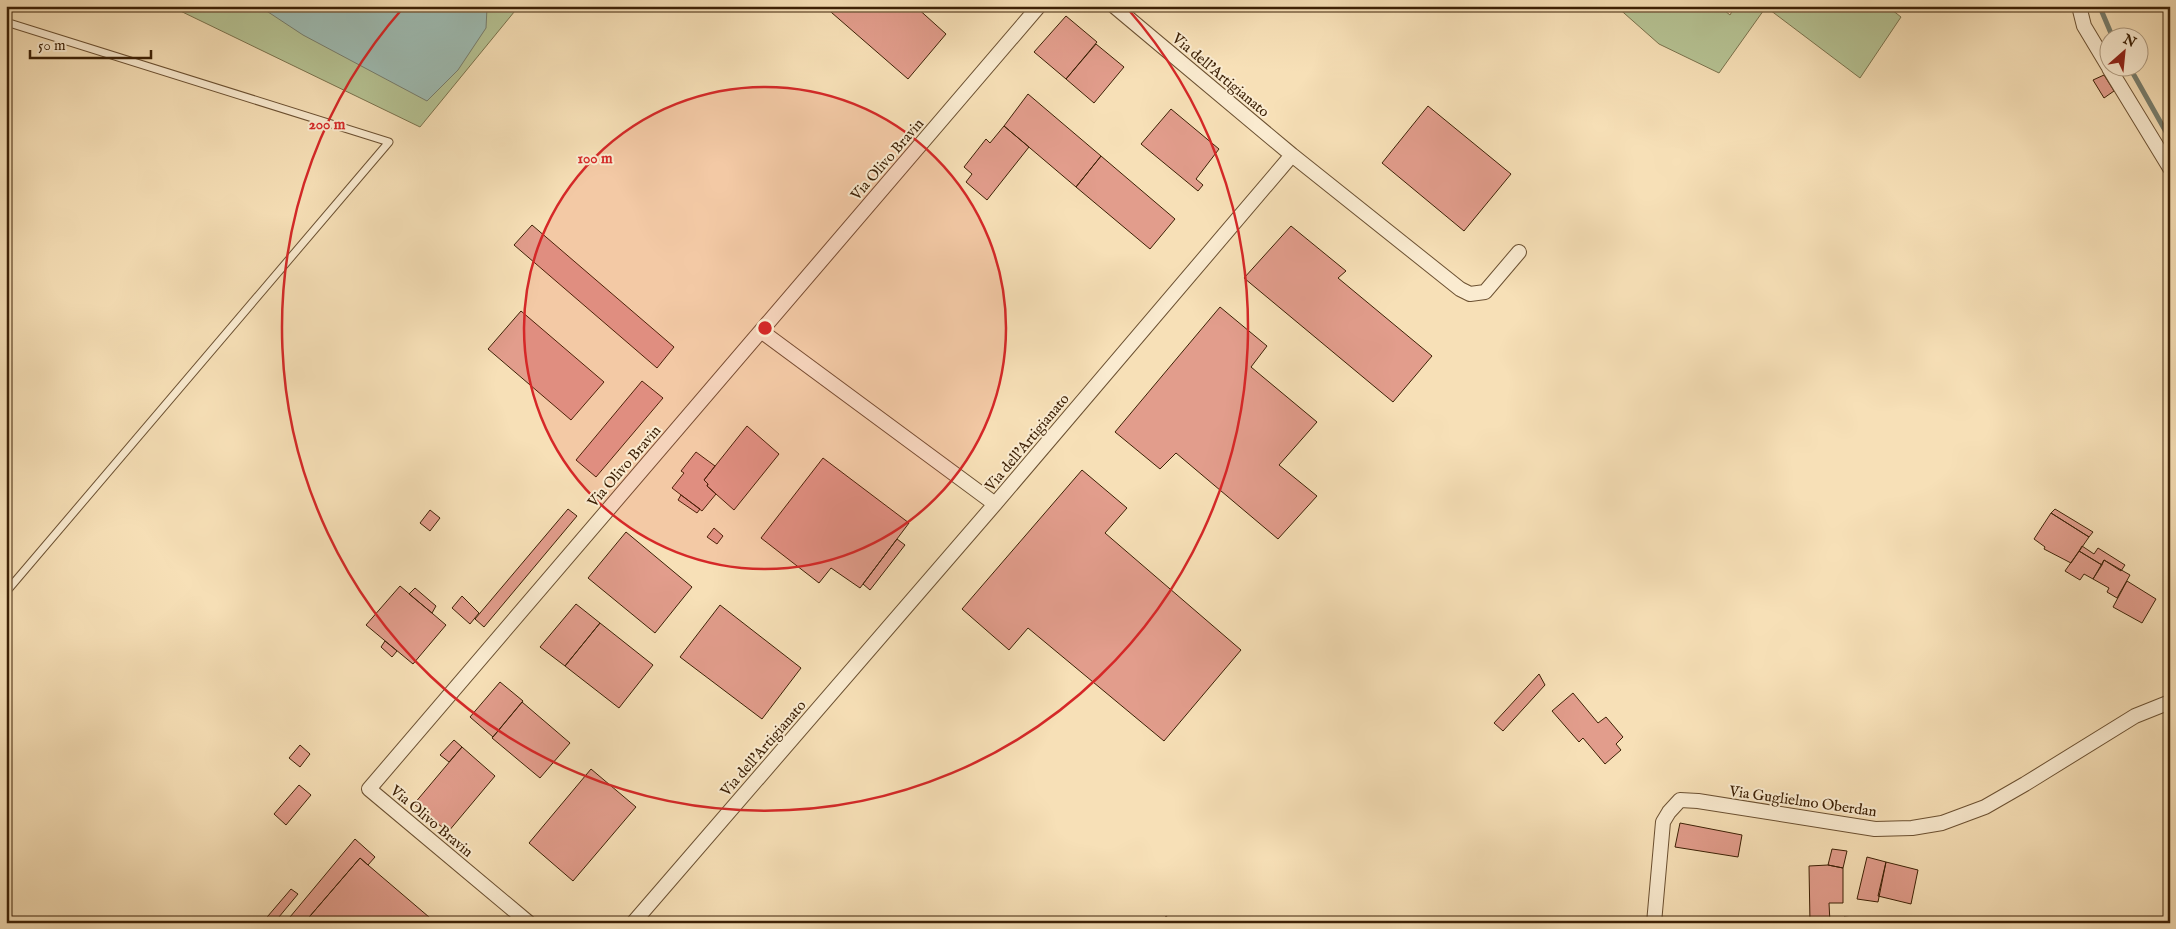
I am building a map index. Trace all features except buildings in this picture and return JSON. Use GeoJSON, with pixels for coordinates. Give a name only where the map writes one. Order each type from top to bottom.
{"type":"FeatureCollection","features":[{"type":"Feature","properties":{"kind":"street","name":"Via Olivo Bravin"},"geometry":{"type":"LineString","coordinates":[[528,923],[369,789],[1039,6]]}},
{"type":"Feature","properties":{"kind":"street","name":"Via dell'Artigianato"},"geometry":{"type":"LineString","coordinates":[[633,923],[996,504],[1292,155],[1114,6]]}},
{"type":"Feature","properties":{"kind":"street"},"geometry":{"type":"LineString","coordinates":[[2079,6],[2084,26],[2098,49]]}},
{"type":"Feature","properties":{"kind":"street"},"geometry":{"type":"LineString","coordinates":[[2116,78],[2170,168]]}},
{"type":"Feature","properties":{"kind":"street"},"geometry":{"type":"LineString","coordinates":[[1292,155],[1460,289],[1470,294],[1486,292],[1519,252]]}},
{"type":"Feature","properties":{"kind":"street"},"geometry":{"type":"LineString","coordinates":[[761,331],[996,504]]}},
{"type":"Feature","properties":{"kind":"street","name":"Via Guglielmo Oberdan"},"geometry":{"type":"LineString","coordinates":[[1654,923],[1663,822],[1680,800],[1698,801],[1875,829],[1912,828],[1942,823],[1985,807],[2135,716],[2170,702]]}},
{"type":"Feature","properties":{"kind":"lane"},"geometry":{"type":"LineString","coordinates":[[6,22],[389,142],[6,592]]}},
{"type":"Feature","properties":{"kind":"green space"},"geometry":{"type":"Polygon","coordinates":[[[170,6],[519,6],[420,127],[170,6]]]}},
{"type":"Feature","properties":{"kind":"green space"},"geometry":{"type":"Polygon","coordinates":[[[1616,6],[1719,6],[1730,15],[1735,6],[1887,6],[1901,17],[1860,78],[1766,7],[1719,73],[1659,44],[1616,6]]]}},
{"type":"Feature","properties":{"kind":"water"},"geometry":{"type":"Polygon","coordinates":[[[259,6],[480,6],[487,8],[486,28],[458,70],[427,101],[303,35],[259,6]]]}},
{"type":"Feature","properties":{"kind":"waterway"},"geometry":{"type":"LineString","coordinates":[[2101,6],[2109,28]]}},
{"type":"Feature","properties":{"kind":"waterway"},"geometry":{"type":"LineString","coordinates":[[2136,78],[2170,139]]}}]}
